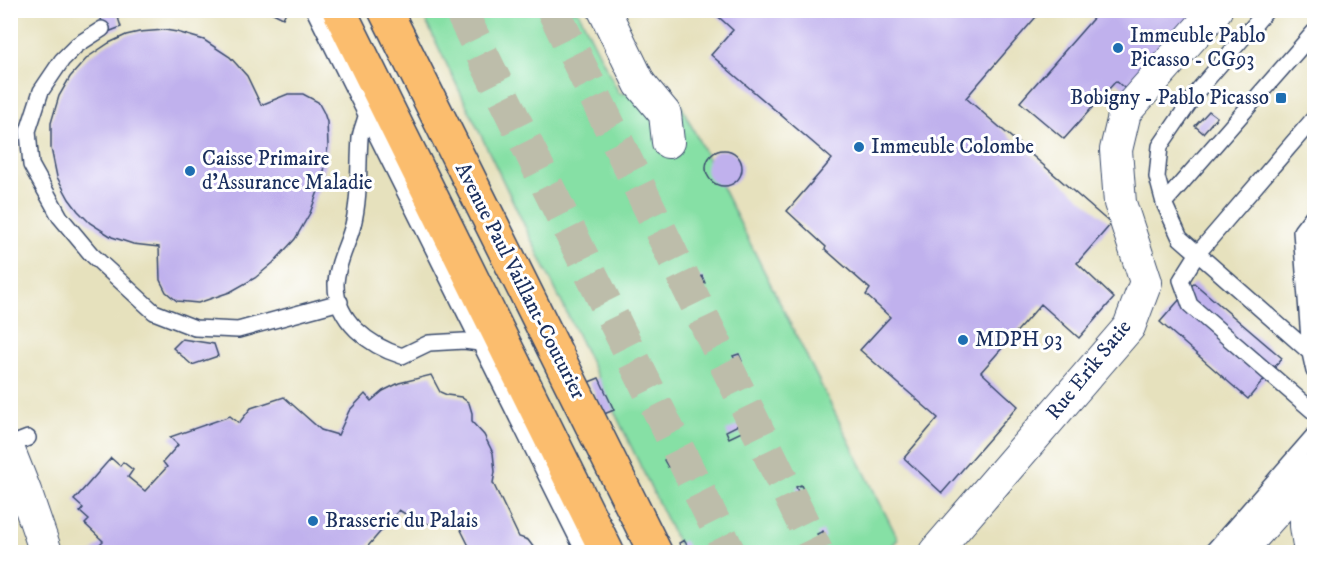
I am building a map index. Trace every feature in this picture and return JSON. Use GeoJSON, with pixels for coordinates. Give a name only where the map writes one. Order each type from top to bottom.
{"type":"FeatureCollection","features":[{"type":"Feature","properties":{"kind":"main road","name":"Avenue Paul Vaillant-Couturier"},"geometry":{"type":"LineString","coordinates":[[339,10],[493,345],[607,552]]}},
{"type":"Feature","properties":{"kind":"main road","name":"Avenue Paul Vaillant-Couturier"},"geometry":{"type":"LineString","coordinates":[[385,10],[655,552]]}},
{"type":"Feature","properties":{"kind":"street"},"geometry":{"type":"LineString","coordinates":[[604,10],[640,84],[665,114],[668,142]]}},
{"type":"Feature","properties":{"kind":"street","name":"Rue Erik Satie"},"geometry":{"type":"LineString","coordinates":[[935,552],[1129,327],[1146,282],[1120,203],[1116,150],[1125,112],[1216,10]]}},
{"type":"Feature","properties":{"kind":"street"},"geometry":{"type":"LineString","coordinates":[[19,445],[18,493],[46,552]]}},
{"type":"Feature","properties":{"kind":"street"},"geometry":{"type":"LineString","coordinates":[[1239,552],[1310,474]]}},
{"type":"Feature","properties":{"kind":"street"},"geometry":{"type":"LineString","coordinates":[[1310,474],[1306,526],[1310,552]]}},
{"type":"Feature","properties":{"kind":"lane"},"geometry":{"type":"LineString","coordinates":[[314,10],[366,116],[493,345],[584,552]]}},
{"type":"Feature","properties":{"kind":"lane"},"geometry":{"type":"LineString","coordinates":[[1267,10],[1199,89],[1160,146],[1157,177],[1164,203],[1180,238],[1312,354]]}},
{"type":"Feature","properties":{"kind":"lane"},"geometry":{"type":"LineString","coordinates":[[102,29],[77,45],[62,60],[41,91],[28,131],[31,165],[60,217],[91,254],[154,312],[195,328],[238,330],[340,303]]}},
{"type":"Feature","properties":{"kind":"lane"},"geometry":{"type":"LineString","coordinates":[[1164,203],[1314,32]]}},
{"type":"Feature","properties":{"kind":"lane"},"geometry":{"type":"LineString","coordinates":[[371,79],[366,116],[360,136],[359,182],[353,226],[342,254],[336,284],[343,313],[356,330],[382,349],[402,356],[429,343],[464,341],[493,345]]}},
{"type":"Feature","properties":{"kind":"lane"},"geometry":{"type":"LineString","coordinates":[[1314,118],[1198,253],[1181,280],[1190,304],[1314,412]]}},
{"type":"Feature","properties":{"kind":"lane"},"geometry":{"type":"LineString","coordinates":[[1314,214],[1300,231],[1314,371]]}},
{"type":"Feature","properties":{"kind":"lane"},"geometry":{"type":"LineString","coordinates":[[1212,552],[1314,435]]}},
{"type":"Feature","properties":{"kind":"lane"},"geometry":{"type":"LineString","coordinates":[[10,445],[19,445]]}},
{"type":"Feature","properties":{"kind":"green space"},"geometry":{"type":"Polygon","coordinates":[[[421,11],[578,11],[619,93],[678,99],[898,539],[886,552],[682,552],[421,11]]]}},
{"type":"Feature","properties":{"kind":"building"},"geometry":{"type":"Polygon","coordinates":[[[267,10],[287,10],[283,18],[267,10]]]}},
{"type":"Feature","properties":{"kind":"building"},"geometry":{"type":"Polygon","coordinates":[[[711,10],[1042,10],[966,98],[1111,224],[1077,263],[1114,298],[1079,338],[1041,304],[981,372],[1018,406],[942,493],[904,458],[938,418],[860,350],[890,317],[866,295],[870,289],[787,211],[832,159],[711,55],[733,30],[711,10]]]}},
{"type":"Feature","properties":{"kind":"building","name":"Immeuble Pablo Picasso - CG93"},"geometry":{"type":"Polygon","coordinates":[[[1091,10],[1201,10],[1130,93],[1116,81],[1064,139],[1020,102],[1096,15],[1091,10]]]}},
{"type":"Feature","properties":{"kind":"building"},"geometry":{"type":"Polygon","coordinates":[[[116,11],[121,27],[108,32],[100,17],[116,11]]]}},
{"type":"Feature","properties":{"kind":"building","name":"Caisse Primaire d'Assurance Maladie"},"geometry":{"type":"Polygon","coordinates":[[[165,30],[204,40],[230,57],[247,76],[261,105],[288,94],[303,94],[318,102],[327,122],[328,146],[323,178],[310,213],[295,239],[273,263],[255,278],[230,292],[198,303],[177,301],[166,292],[160,280],[159,247],[133,244],[112,237],[90,223],[78,211],[57,177],[51,148],[51,123],[59,96],[70,77],[88,57],[126,35],[165,30]]]}},
{"type":"Feature","properties":{"kind":"building"},"geometry":{"type":"Polygon","coordinates":[[[1209,111],[1217,117],[1203,133],[1195,126],[1209,111]]]}},
{"type":"Feature","properties":{"kind":"building"},"geometry":{"type":"Polygon","coordinates":[[[724,150],[737,155],[742,168],[737,181],[724,186],[711,181],[706,168],[711,155],[724,150]]]}},
{"type":"Feature","properties":{"kind":"building"},"geometry":{"type":"Polygon","coordinates":[[[702,276],[705,283],[700,286],[697,279],[702,276]]]}},
{"type":"Feature","properties":{"kind":"building"},"geometry":{"type":"Polygon","coordinates":[[[600,281],[600,284],[584,292],[582,288],[600,281]]]}},
{"type":"Feature","properties":{"kind":"building"},"geometry":{"type":"Polygon","coordinates":[[[1194,283],[1282,358],[1248,399],[1160,322],[1194,283]]]}},
{"type":"Feature","properties":{"kind":"building"},"geometry":{"type":"Polygon","coordinates":[[[182,339],[214,344],[218,356],[192,365],[173,348],[182,339]]]}},
{"type":"Feature","properties":{"kind":"building"},"geometry":{"type":"Polygon","coordinates":[[[739,354],[742,361],[737,363],[733,356],[739,354]]]}},
{"type":"Feature","properties":{"kind":"building"},"geometry":{"type":"Polygon","coordinates":[[[431,375],[440,392],[461,397],[469,403],[472,422],[484,435],[493,453],[495,472],[493,483],[519,537],[528,540],[537,552],[472,552],[456,520],[428,524],[413,519],[399,510],[363,552],[92,552],[103,541],[85,524],[89,520],[80,512],[83,508],[74,500],[111,458],[120,466],[123,462],[133,470],[128,477],[145,491],[167,467],[163,462],[178,445],[170,437],[230,416],[239,423],[251,408],[284,397],[321,430],[338,435],[349,411],[365,394],[371,401],[383,391],[399,383],[431,375]]]}},
{"type":"Feature","properties":{"kind":"building"},"geometry":{"type":"Polygon","coordinates":[[[599,378],[614,410],[604,414],[589,382],[599,378]]]}},
{"type":"Feature","properties":{"kind":"building"},"geometry":{"type":"Polygon","coordinates":[[[742,423],[746,430],[729,438],[726,431],[742,423]]]}},
{"type":"Feature","properties":{"kind":"building"},"geometry":{"type":"Polygon","coordinates":[[[681,452],[685,459],[668,467],[664,460],[681,452]]]}},
{"type":"Feature","properties":{"kind":"building"},"geometry":{"type":"Polygon","coordinates":[[[801,485],[804,492],[799,494],[796,487],[801,485]]]}},
{"type":"Feature","properties":{"kind":"building"},"geometry":{"type":"Polygon","coordinates":[[[823,531],[826,538],[821,540],[817,534],[823,531]]]}},
{"type":"Feature","properties":{"kind":"building"},"geometry":{"type":"Polygon","coordinates":[[[684,540],[688,547],[682,550],[679,543],[684,540]]]}},
{"type":"Feature","properties":{"kind":"tunnel"},"geometry":{"type":"LineString","coordinates":[[460,10],[729,552]]}},
{"type":"Feature","properties":{"kind":"tunnel"},"geometry":{"type":"LineString","coordinates":[[553,10],[817,552]]}},
{"type":"Feature","properties":{"kind":"place","name":"Immeuble Pablo Picasso - CG93"},"geometry":{"type":"Point","coordinates":[1118,48]}},
{"type":"Feature","properties":{"kind":"place","name":"Bobigny - Pablo Picasso"},"geometry":{"type":"Point","coordinates":[1281,98]}},
{"type":"Feature","properties":{"kind":"place","name":"Immeuble Colombe"},"geometry":{"type":"Point","coordinates":[859,147]}},
{"type":"Feature","properties":{"kind":"place","name":"Caisse Primaire d'Assurance Maladie"},"geometry":{"type":"Point","coordinates":[190,171]}},
{"type":"Feature","properties":{"kind":"place","name":"MDPH 93"},"geometry":{"type":"Point","coordinates":[963,340]}},
{"type":"Feature","properties":{"kind":"place","name":"Brasserie du Palais"},"geometry":{"type":"Point","coordinates":[313,521]}}]}
